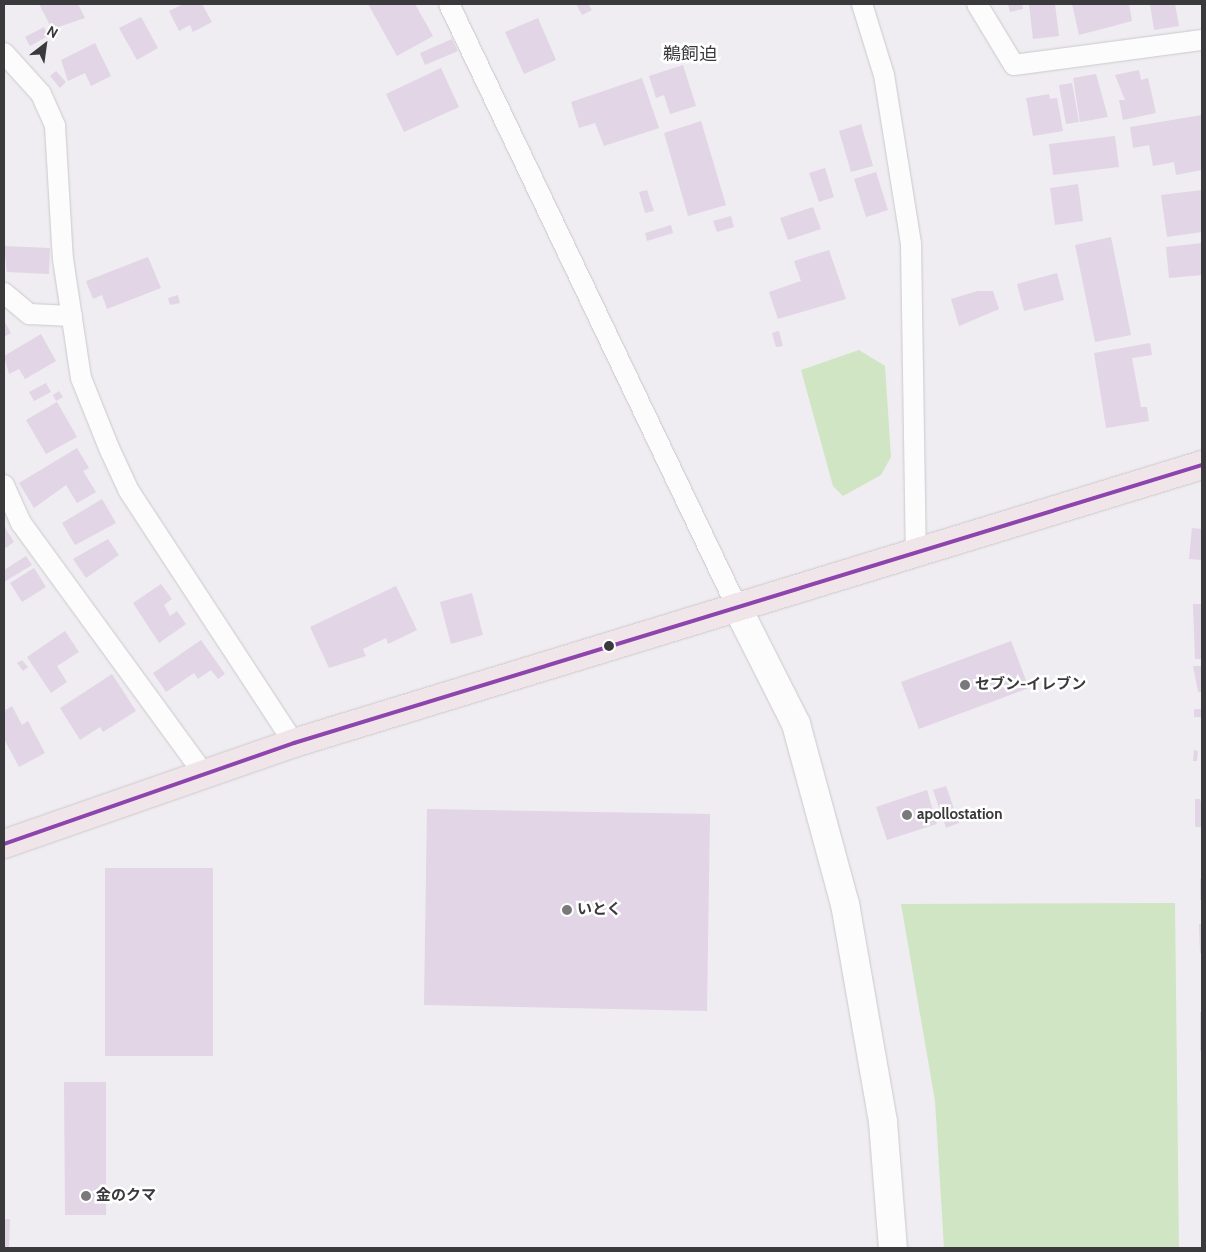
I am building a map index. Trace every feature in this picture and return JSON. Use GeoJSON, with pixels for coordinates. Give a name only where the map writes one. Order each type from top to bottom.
{"type":"FeatureCollection","features":[{"type":"Feature","properties":{"kind":"main road"},"geometry":{"type":"LineString","coordinates":[[4,844],[294,744],[916,555],[1202,465]]}},
{"type":"Feature","properties":{"kind":"street"},"geometry":{"type":"LineString","coordinates":[[449,4],[738,609],[796,724],[845,904],[883,1122],[893,1248]]}},
{"type":"Feature","properties":{"kind":"street"},"geometry":{"type":"LineString","coordinates":[[862,4],[884,76],[911,244],[916,555]]}},
{"type":"Feature","properties":{"kind":"street"},"geometry":{"type":"LineString","coordinates":[[977,4],[1014,65],[1202,40]]}},
{"type":"Feature","properties":{"kind":"street"},"geometry":{"type":"LineString","coordinates":[[4,54],[41,94],[55,126],[72,316],[80,378],[129,492],[294,744]]}},
{"type":"Feature","properties":{"kind":"street"},"geometry":{"type":"LineString","coordinates":[[4,293],[29,314],[72,316]]}},
{"type":"Feature","properties":{"kind":"street"},"geometry":{"type":"LineString","coordinates":[[4,485],[20,523],[204,774]]}},
{"type":"Feature","properties":{"kind":"green space"},"geometry":{"type":"Polygon","coordinates":[[[859,350],[885,366],[891,457],[881,475],[843,496],[833,486],[801,370],[859,350]]]}},
{"type":"Feature","properties":{"kind":"green space"},"geometry":{"type":"Polygon","coordinates":[[[1175,903],[1179,1248],[944,1248],[935,1101],[901,904],[1175,903]]]}},
{"type":"Feature","properties":{"kind":"building"},"geometry":{"type":"Polygon","coordinates":[[[39,4],[78,4],[85,18],[52,29],[39,4]]]}},
{"type":"Feature","properties":{"kind":"building"},"geometry":{"type":"Polygon","coordinates":[[[184,4],[202,4],[212,22],[193,32],[190,25],[179,31],[169,11],[184,4]]]}},
{"type":"Feature","properties":{"kind":"building"},"geometry":{"type":"Polygon","coordinates":[[[368,4],[415,4],[433,36],[397,56],[368,4]]]}},
{"type":"Feature","properties":{"kind":"building"},"geometry":{"type":"Polygon","coordinates":[[[576,4],[588,4],[592,10],[582,15],[576,4]]]}},
{"type":"Feature","properties":{"kind":"building"},"geometry":{"type":"Polygon","coordinates":[[[1008,4],[1022,4],[1023,9],[1010,12],[1008,4]]]}},
{"type":"Feature","properties":{"kind":"building"},"geometry":{"type":"Polygon","coordinates":[[[1029,4],[1055,4],[1059,36],[1033,39],[1029,4]]]}},
{"type":"Feature","properties":{"kind":"building"},"geometry":{"type":"Polygon","coordinates":[[[1072,4],[1129,4],[1132,21],[1079,35],[1072,4]]]}},
{"type":"Feature","properties":{"kind":"building"},"geometry":{"type":"Polygon","coordinates":[[[1150,4],[1175,4],[1179,26],[1154,30],[1150,4]]]}},
{"type":"Feature","properties":{"kind":"building"},"geometry":{"type":"Polygon","coordinates":[[[141,17],[158,48],[137,60],[119,28],[141,17]]]}},
{"type":"Feature","properties":{"kind":"building"},"geometry":{"type":"Polygon","coordinates":[[[538,18],[556,60],[524,74],[505,32],[538,18]]]}},
{"type":"Feature","properties":{"kind":"building"},"geometry":{"type":"Polygon","coordinates":[[[44,27],[48,36],[30,46],[25,37],[44,27]]]}},
{"type":"Feature","properties":{"kind":"building"},"geometry":{"type":"Polygon","coordinates":[[[452,39],[458,51],[425,65],[420,53],[452,39]]]}},
{"type":"Feature","properties":{"kind":"building"},"geometry":{"type":"Polygon","coordinates":[[[95,43],[111,76],[91,86],[85,73],[68,81],[61,60],[95,43]]]}},
{"type":"Feature","properties":{"kind":"building"},"geometry":{"type":"Polygon","coordinates":[[[683,65],[696,106],[670,114],[664,95],[656,98],[649,76],[683,65]]]}},
{"type":"Feature","properties":{"kind":"building"},"geometry":{"type":"Polygon","coordinates":[[[441,68],[459,107],[404,132],[386,94],[441,68]]]}},
{"type":"Feature","properties":{"kind":"building"},"geometry":{"type":"Polygon","coordinates":[[[1139,70],[1141,80],[1148,78],[1156,113],[1123,120],[1119,100],[1125,100],[1115,75],[1139,70]]]}},
{"type":"Feature","properties":{"kind":"building"},"geometry":{"type":"Polygon","coordinates":[[[56,71],[66,82],[60,88],[50,76],[56,71]]]}},
{"type":"Feature","properties":{"kind":"building"},"geometry":{"type":"Polygon","coordinates":[[[1096,74],[1108,117],[1080,122],[1073,78],[1096,74]]]}},
{"type":"Feature","properties":{"kind":"building"},"geometry":{"type":"Polygon","coordinates":[[[642,78],[659,128],[604,146],[595,123],[579,128],[571,102],[642,78]]]}},
{"type":"Feature","properties":{"kind":"building"},"geometry":{"type":"Polygon","coordinates":[[[1072,83],[1079,122],[1066,124],[1059,85],[1072,83]]]}},
{"type":"Feature","properties":{"kind":"building"},"geometry":{"type":"Polygon","coordinates":[[[1049,94],[1050,99],[1057,98],[1063,131],[1033,136],[1026,98],[1049,94]]]}},
{"type":"Feature","properties":{"kind":"building"},"geometry":{"type":"Polygon","coordinates":[[[1202,115],[1202,170],[1176,175],[1174,162],[1153,166],[1149,145],[1133,148],[1130,127],[1202,115]]]}},
{"type":"Feature","properties":{"kind":"building"},"geometry":{"type":"Polygon","coordinates":[[[701,121],[726,205],[688,216],[664,133],[701,121]]]}},
{"type":"Feature","properties":{"kind":"building"},"geometry":{"type":"Polygon","coordinates":[[[861,124],[873,166],[851,172],[839,131],[861,124]]]}},
{"type":"Feature","properties":{"kind":"building"},"geometry":{"type":"Polygon","coordinates":[[[1115,136],[1119,167],[1053,175],[1049,144],[1115,136]]]}},
{"type":"Feature","properties":{"kind":"building"},"geometry":{"type":"Polygon","coordinates":[[[825,168],[834,197],[819,202],[809,173],[825,168]]]}},
{"type":"Feature","properties":{"kind":"building"},"geometry":{"type":"Polygon","coordinates":[[[876,172],[888,210],[866,217],[854,179],[876,172]]]}},
{"type":"Feature","properties":{"kind":"building"},"geometry":{"type":"Polygon","coordinates":[[[1078,184],[1083,221],[1055,225],[1050,188],[1078,184]]]}},
{"type":"Feature","properties":{"kind":"building"},"geometry":{"type":"Polygon","coordinates":[[[647,190],[654,211],[645,213],[639,192],[647,190]]]}},
{"type":"Feature","properties":{"kind":"building"},"geometry":{"type":"Polygon","coordinates":[[[1202,190],[1202,232],[1167,237],[1161,195],[1202,190]]]}},
{"type":"Feature","properties":{"kind":"building"},"geometry":{"type":"Polygon","coordinates":[[[813,207],[821,229],[788,240],[780,218],[813,207]]]}},
{"type":"Feature","properties":{"kind":"building"},"geometry":{"type":"Polygon","coordinates":[[[731,216],[734,227],[717,232],[713,221],[731,216]]]}},
{"type":"Feature","properties":{"kind":"building"},"geometry":{"type":"Polygon","coordinates":[[[671,225],[673,233],[647,241],[645,233],[671,225]]]}},
{"type":"Feature","properties":{"kind":"building"},"geometry":{"type":"Polygon","coordinates":[[[1111,237],[1131,335],[1095,342],[1075,245],[1111,237]]]}},
{"type":"Feature","properties":{"kind":"building"},"geometry":{"type":"Polygon","coordinates":[[[1202,243],[1202,275],[1169,278],[1166,247],[1202,243]]]}},
{"type":"Feature","properties":{"kind":"building"},"geometry":{"type":"Polygon","coordinates":[[[4,246],[50,248],[49,274],[7,272],[4,246]]]}},
{"type":"Feature","properties":{"kind":"building"},"geometry":{"type":"Polygon","coordinates":[[[829,250],[846,299],[778,319],[769,292],[801,281],[794,261],[829,250]]]}},
{"type":"Feature","properties":{"kind":"building"},"geometry":{"type":"Polygon","coordinates":[[[148,257],[161,288],[107,309],[102,295],[93,299],[86,281],[148,257]]]}},
{"type":"Feature","properties":{"kind":"building"},"geometry":{"type":"Polygon","coordinates":[[[1057,273],[1064,300],[1024,311],[1017,284],[1057,273]]]}},
{"type":"Feature","properties":{"kind":"building"},"geometry":{"type":"Polygon","coordinates":[[[978,291],[993,291],[999,309],[959,326],[951,299],[978,291]]]}},
{"type":"Feature","properties":{"kind":"building"},"geometry":{"type":"Polygon","coordinates":[[[178,295],[180,303],[170,305],[168,298],[178,295]]]}},
{"type":"Feature","properties":{"kind":"building"},"geometry":{"type":"Polygon","coordinates":[[[4,321],[11,333],[4,337],[4,321]]]}},
{"type":"Feature","properties":{"kind":"building"},"geometry":{"type":"Polygon","coordinates":[[[779,331],[783,346],[776,347],[772,333],[779,331]]]}},
{"type":"Feature","properties":{"kind":"building"},"geometry":{"type":"Polygon","coordinates":[[[41,334],[56,361],[25,379],[19,369],[9,374],[4,356],[41,334]]]}},
{"type":"Feature","properties":{"kind":"building"},"geometry":{"type":"Polygon","coordinates":[[[1150,343],[1152,355],[1132,358],[1141,407],[1147,407],[1149,421],[1106,428],[1094,353],[1150,343]]]}},
{"type":"Feature","properties":{"kind":"building"},"geometry":{"type":"Polygon","coordinates":[[[46,383],[51,392],[34,401],[29,392],[46,383]]]}},
{"type":"Feature","properties":{"kind":"building"},"geometry":{"type":"Polygon","coordinates":[[[59,391],[63,397],[56,401],[53,395],[59,391]]]}},
{"type":"Feature","properties":{"kind":"building"},"geometry":{"type":"Polygon","coordinates":[[[57,402],[77,437],[46,454],[26,420],[57,402]]]}},
{"type":"Feature","properties":{"kind":"building"},"geometry":{"type":"Polygon","coordinates":[[[77,448],[89,468],[83,471],[96,492],[77,503],[66,485],[34,508],[19,483],[77,448]]]}},
{"type":"Feature","properties":{"kind":"building"},"geometry":{"type":"Polygon","coordinates":[[[102,499],[116,523],[75,545],[62,523],[102,499]]]}},
{"type":"Feature","properties":{"kind":"building"},"geometry":{"type":"Polygon","coordinates":[[[4,526],[14,542],[4,549],[4,526]]]}},
{"type":"Feature","properties":{"kind":"building"},"geometry":{"type":"Polygon","coordinates":[[[1192,528],[1202,529],[1202,560],[1189,559],[1192,528]]]}},
{"type":"Feature","properties":{"kind":"building"},"geometry":{"type":"Polygon","coordinates":[[[108,539],[119,555],[86,578],[73,559],[108,539]]]}},
{"type":"Feature","properties":{"kind":"building"},"geometry":{"type":"Polygon","coordinates":[[[26,556],[32,565],[4,582],[4,570],[26,556]]]}},
{"type":"Feature","properties":{"kind":"building"},"geometry":{"type":"Polygon","coordinates":[[[34,568],[46,587],[22,602],[10,583],[34,568]]]}},
{"type":"Feature","properties":{"kind":"building"},"geometry":{"type":"Polygon","coordinates":[[[161,584],[172,599],[164,605],[170,616],[177,611],[186,624],[159,643],[133,603],[161,584]]]}},
{"type":"Feature","properties":{"kind":"building"},"geometry":{"type":"Polygon","coordinates":[[[396,586],[417,630],[388,644],[386,638],[363,649],[366,656],[329,668],[310,627],[396,586]]]}},
{"type":"Feature","properties":{"kind":"building"},"geometry":{"type":"Polygon","coordinates":[[[472,593],[483,635],[451,644],[440,602],[472,593]]]}},
{"type":"Feature","properties":{"kind":"building"},"geometry":{"type":"Polygon","coordinates":[[[1193,604],[1202,604],[1202,659],[1195,659],[1193,604]]]}},
{"type":"Feature","properties":{"kind":"building"},"geometry":{"type":"Polygon","coordinates":[[[65,631],[79,652],[57,666],[67,682],[51,693],[27,657],[65,631]]]}},
{"type":"Feature","properties":{"kind":"building"},"geometry":{"type":"Polygon","coordinates":[[[201,640],[225,674],[218,679],[211,670],[198,679],[194,673],[166,692],[153,673],[201,640]]]}},
{"type":"Feature","properties":{"kind":"building","name":"セブン-イレブン"},"geometry":{"type":"Polygon","coordinates":[[[1011,641],[1029,688],[919,729],[901,682],[1011,641]]]}},
{"type":"Feature","properties":{"kind":"building"},"geometry":{"type":"Polygon","coordinates":[[[22,660],[28,667],[23,671],[17,663],[22,660]]]}},
{"type":"Feature","properties":{"kind":"building"},"geometry":{"type":"Polygon","coordinates":[[[1193,666],[1202,666],[1202,692],[1198,692],[1193,666]]]}},
{"type":"Feature","properties":{"kind":"building"},"geometry":{"type":"Polygon","coordinates":[[[112,674],[136,711],[103,732],[100,727],[80,740],[60,708],[112,674]]]}},
{"type":"Feature","properties":{"kind":"building"},"geometry":{"type":"Polygon","coordinates":[[[12,706],[22,725],[28,721],[45,753],[19,767],[4,739],[4,711],[12,706]]]}},
{"type":"Feature","properties":{"kind":"building"},"geometry":{"type":"Polygon","coordinates":[[[1194,709],[1202,709],[1202,717],[1194,717],[1194,709]]]}},
{"type":"Feature","properties":{"kind":"building"},"geometry":{"type":"Polygon","coordinates":[[[1194,750],[1198,751],[1197,761],[1193,761],[1194,750]]]}},
{"type":"Feature","properties":{"kind":"building"},"geometry":{"type":"Polygon","coordinates":[[[946,786],[959,823],[946,828],[933,790],[946,786]]]}},
{"type":"Feature","properties":{"kind":"building","name":"apollostation"},"geometry":{"type":"Polygon","coordinates":[[[927,790],[937,824],[887,840],[876,807],[927,790]]]}},
{"type":"Feature","properties":{"kind":"building"},"geometry":{"type":"Polygon","coordinates":[[[1195,799],[1200,799],[1202,806],[1202,827],[1195,827],[1195,799]]]}},
{"type":"Feature","properties":{"kind":"building","name":"いとく"},"geometry":{"type":"Polygon","coordinates":[[[427,809],[710,814],[707,1011],[424,1005],[427,809]]]}},
{"type":"Feature","properties":{"kind":"building"},"geometry":{"type":"Polygon","coordinates":[[[105,868],[213,868],[213,1056],[105,1056],[105,868]]]}},
{"type":"Feature","properties":{"kind":"building"},"geometry":{"type":"Polygon","coordinates":[[[1200,879],[1202,879],[1202,900],[1200,900],[1200,879]]]}},
{"type":"Feature","properties":{"kind":"building"},"geometry":{"type":"Polygon","coordinates":[[[1199,924],[1202,924],[1202,953],[1200,953],[1199,924]]]}},
{"type":"Feature","properties":{"kind":"building"},"geometry":{"type":"Polygon","coordinates":[[[1200,1012],[1202,1012],[1202,1051],[1200,1051],[1200,1012]]]}},
{"type":"Feature","properties":{"kind":"building"},"geometry":{"type":"Polygon","coordinates":[[[64,1082],[106,1082],[106,1215],[65,1215],[64,1082]]]}},
{"type":"Feature","properties":{"kind":"building"},"geometry":{"type":"Polygon","coordinates":[[[4,1219],[10,1219],[9,1248],[4,1248],[4,1219]]]}},
{"type":"Feature","properties":{"kind":"transit line"},"geometry":{"type":"LineString","coordinates":[[4,844],[294,743],[1202,465]]}},
{"type":"Feature","properties":{"kind":"place","name":"セブン-イレブン"},"geometry":{"type":"Point","coordinates":[965,685]}},
{"type":"Feature","properties":{"kind":"place","name":"apollostation"},"geometry":{"type":"Point","coordinates":[907,815]}},
{"type":"Feature","properties":{"kind":"place","name":"いとく"},"geometry":{"type":"Point","coordinates":[567,910]}},
{"type":"Feature","properties":{"kind":"place","name":"金のクマ"},"geometry":{"type":"Point","coordinates":[86,1196]}},
{"type":"Feature","properties":{"kind":"district","name":"鵜飼迫"},"geometry":{"type":"Point","coordinates":[690,54]}}]}
